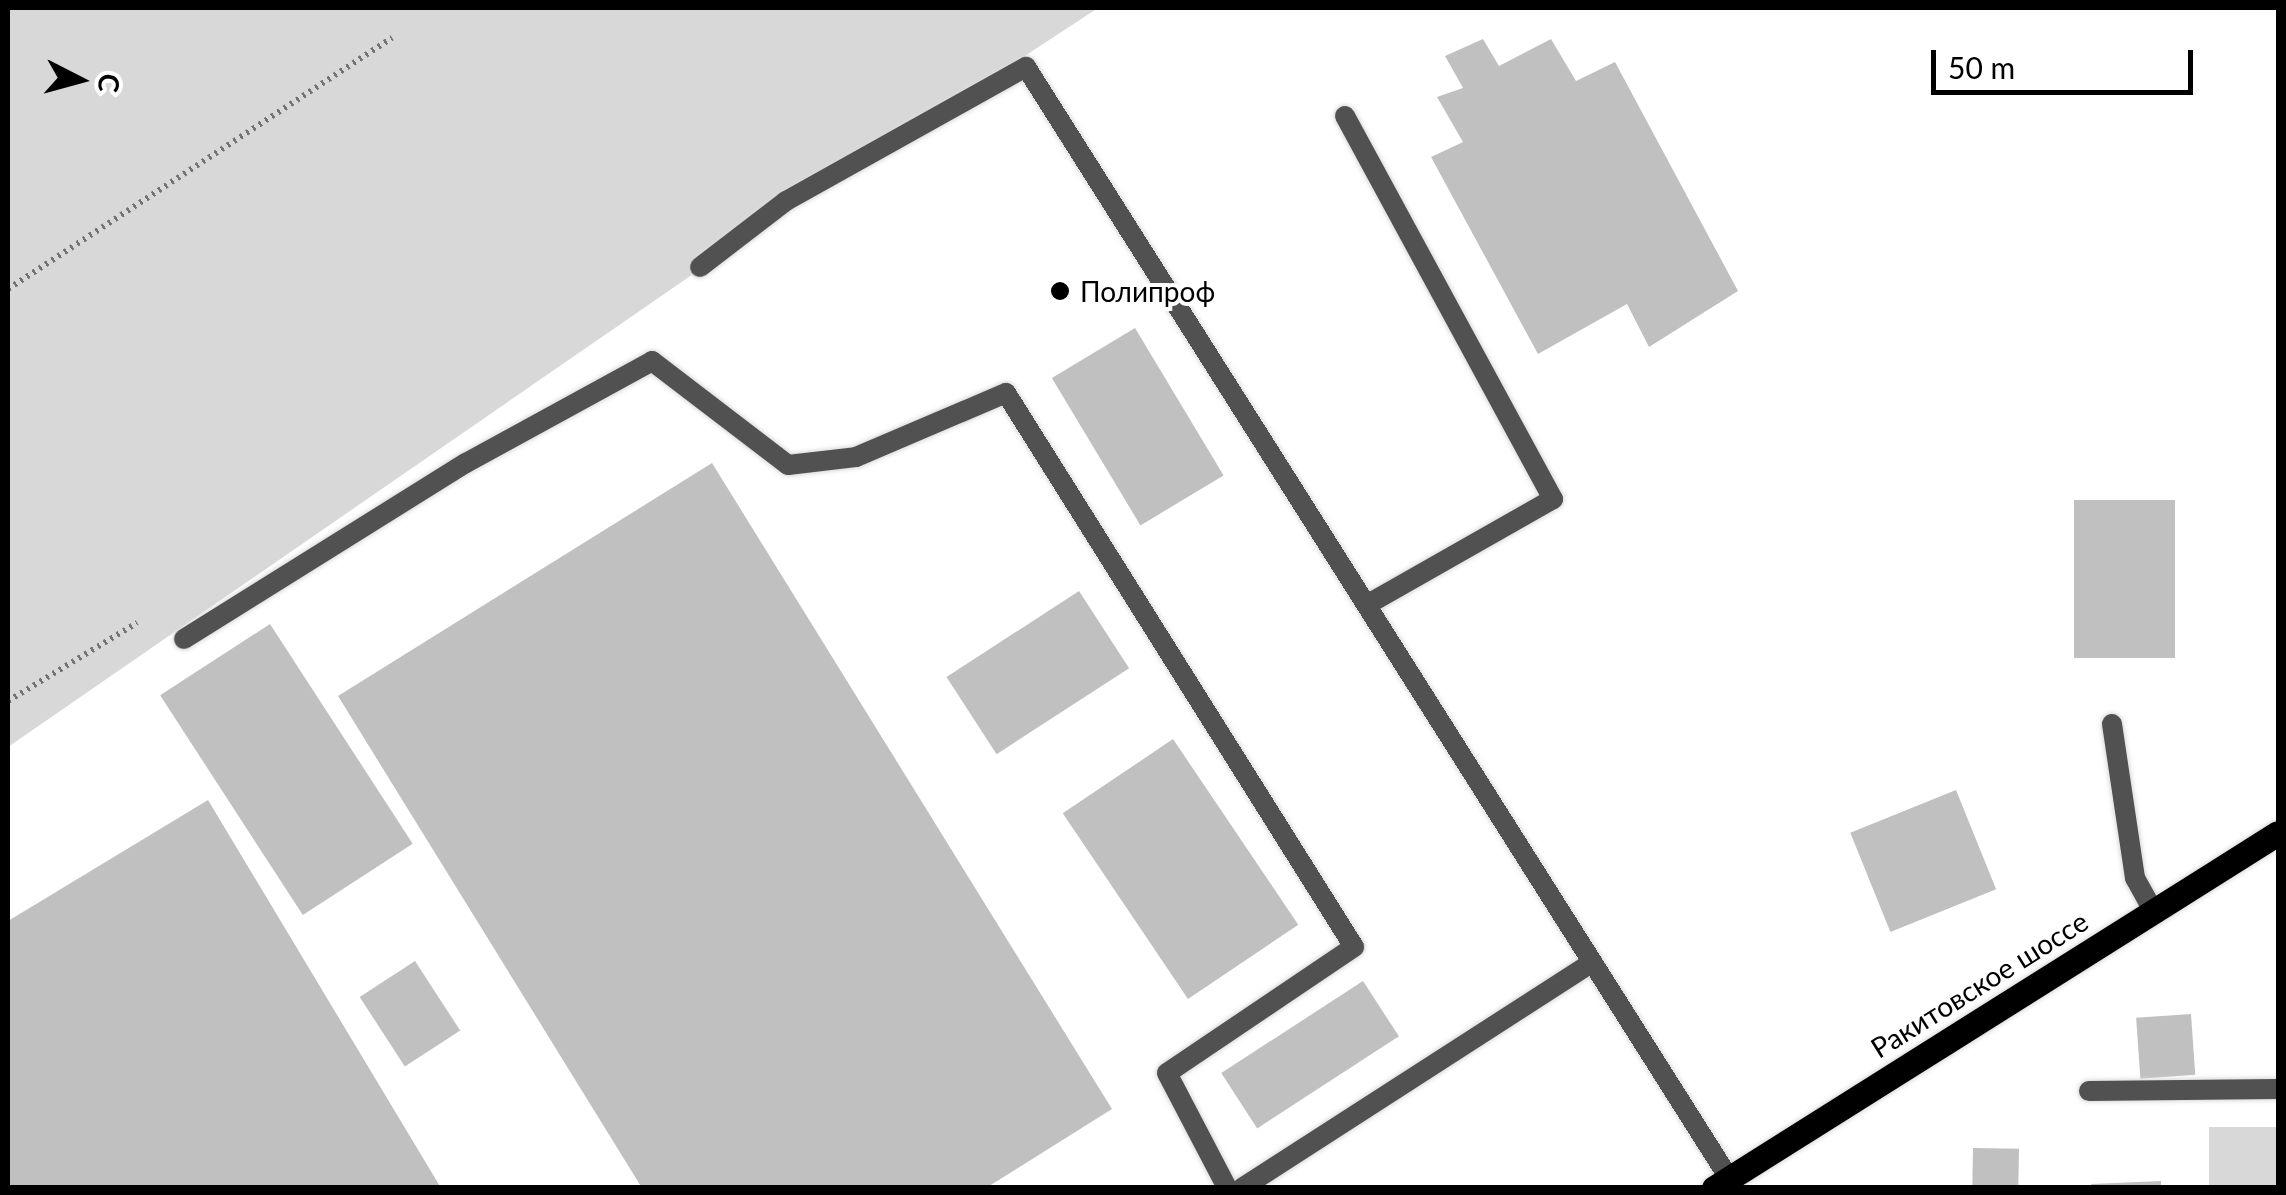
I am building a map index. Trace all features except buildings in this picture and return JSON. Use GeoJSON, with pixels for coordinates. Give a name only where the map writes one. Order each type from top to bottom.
{"type":"FeatureCollection","features":[{"type":"Feature","properties":{"kind":"main road","name":"Ракитовское шоссе"},"geometry":{"type":"LineString","coordinates":[[1722,1182],[2278,832]]}},
{"type":"Feature","properties":{"kind":"lane"},"geometry":{"type":"LineString","coordinates":[[700,267],[786,201],[1026,67],[1594,962],[1722,1182]]}},
{"type":"Feature","properties":{"kind":"lane"},"geometry":{"type":"LineString","coordinates":[[1346,116],[1553,498],[1368,604]]}},
{"type":"Feature","properties":{"kind":"lane"},"geometry":{"type":"LineString","coordinates":[[184,639],[466,463],[652,362],[788,466],[856,457],[1006,393],[1354,947],[1167,1073],[1227,1188]]}},
{"type":"Feature","properties":{"kind":"lane"},"geometry":{"type":"LineString","coordinates":[[2112,724],[2136,878],[2153,910]]}},
{"type":"Feature","properties":{"kind":"lane"},"geometry":{"type":"LineString","coordinates":[[1242,1188],[1594,962]]}},
{"type":"Feature","properties":{"kind":"lane"},"geometry":{"type":"LineString","coordinates":[[2089,1091],[2278,1089]]}},
{"type":"Feature","properties":{"kind":"path"},"geometry":{"type":"LineString","coordinates":[[8,289],[392,38]]}},
{"type":"Feature","properties":{"kind":"path"},"geometry":{"type":"LineString","coordinates":[[8,701],[137,624]]}},
{"type":"Feature","properties":{"kind":"shaded area"},"geometry":{"type":"Polygon","coordinates":[[[8,8],[1098,8],[712,261],[8,747],[8,8]]]}},
{"type":"Feature","properties":{"kind":"shaded area"},"geometry":{"type":"Polygon","coordinates":[[[2209,1127],[2278,1127],[2278,1187],[2209,1187],[2209,1127]]]}},
{"type":"Feature","properties":{"kind":"place","name":"Полипроф"},"geometry":{"type":"Point","coordinates":[1060,291]}}]}
